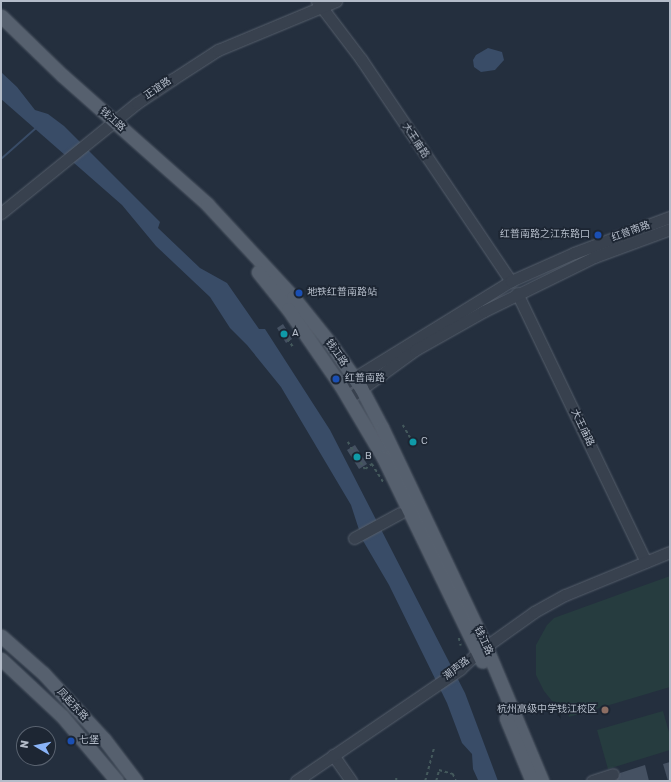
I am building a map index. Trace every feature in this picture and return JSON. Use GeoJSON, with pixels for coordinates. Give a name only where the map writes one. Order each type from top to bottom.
{"type":"FeatureCollection","features":[{"type":"Feature","properties":{"kind":"main road","name":"钱江路"},"geometry":{"type":"LineString","coordinates":[[1,16],[195,204],[230,240],[288,309],[349,398],[383,457],[482,649],[532,781]]}},
{"type":"Feature","properties":{"kind":"main road","name":"钱江路"},"geometry":{"type":"LineString","coordinates":[[1,27],[111,124],[207,204],[233,230],[306,313],[357,383],[482,649],[542,781]]}},
{"type":"Feature","properties":{"kind":"main road","name":"凤起东路"},"geometry":{"type":"LineString","coordinates":[[2,638],[48,679],[104,739],[136,781]]}},
{"type":"Feature","properties":{"kind":"main road","name":"凤起东路"},"geometry":{"type":"LineString","coordinates":[[1,659],[62,716],[117,781]]}},
{"type":"Feature","properties":{"kind":"street","name":"正谊路"},"geometry":{"type":"LineString","coordinates":[[1,213],[137,103],[218,50],[319,4],[336,1]]}},
{"type":"Feature","properties":{"kind":"street","name":"大王庙路"},"geometry":{"type":"LineString","coordinates":[[319,4],[361,59],[512,281]]}},
{"type":"Feature","properties":{"kind":"street","name":"红普南路"},"geometry":{"type":"LineString","coordinates":[[349,398],[357,383],[512,281],[574,253],[670,217]]}},
{"type":"Feature","properties":{"kind":"street","name":"红普南路"},"geometry":{"type":"LineString","coordinates":[[341,386],[357,383],[518,293],[594,257],[670,229]]}},
{"type":"Feature","properties":{"kind":"street","name":"大王庙路"},"geometry":{"type":"LineString","coordinates":[[518,293],[646,562]]}},
{"type":"Feature","properties":{"kind":"street"},"geometry":{"type":"LineString","coordinates":[[354,538],[396,515]]}},
{"type":"Feature","properties":{"kind":"street","name":"潮声路"},"geometry":{"type":"LineString","coordinates":[[296,781],[460,669],[482,649],[534,612],[565,595],[670,552]]}},
{"type":"Feature","properties":{"kind":"street"},"geometry":{"type":"LineString","coordinates":[[332,755],[351,781]]}},
{"type":"Feature","properties":{"kind":"street"},"geometry":{"type":"LineString","coordinates":[[592,781],[613,774]]}},
{"type":"Feature","properties":{"kind":"path"},"geometry":{"type":"LineString","coordinates":[[281,329],[293,347]]}},
{"type":"Feature","properties":{"kind":"path"},"geometry":{"type":"LineString","coordinates":[[403,425],[414,444]]}},
{"type":"Feature","properties":{"kind":"path"},"geometry":{"type":"LineString","coordinates":[[348,442],[362,464]]}},
{"type":"Feature","properties":{"kind":"path"},"geometry":{"type":"LineString","coordinates":[[425,781],[434,748]]}},
{"type":"Feature","properties":{"kind":"path"},"geometry":{"type":"LineString","coordinates":[[436,781],[439,770],[450,772],[456,781]]}},
{"type":"Feature","properties":{"kind":"green space"},"geometry":{"type":"Polygon","coordinates":[[[670,576],[670,687],[569,717],[566,708],[552,701],[544,691],[536,675],[536,645],[547,625],[554,618],[670,576]]]}},
{"type":"Feature","properties":{"kind":"green space"},"geometry":{"type":"Polygon","coordinates":[[[663,711],[670,736],[670,750],[608,769],[597,730],[663,711]]]}},
{"type":"Feature","properties":{"kind":"water"},"geometry":{"type":"Polygon","coordinates":[[[488,48],[502,52],[504,60],[495,70],[481,72],[474,67],[473,60],[476,55],[488,48]]]}},
{"type":"Feature","properties":{"kind":"water"},"geometry":{"type":"Polygon","coordinates":[[[1,72],[17,87],[35,110],[48,114],[64,126],[160,222],[158,228],[200,268],[227,283],[259,329],[265,329],[330,430],[465,693],[498,781],[478,780],[473,769],[472,754],[462,743],[447,703],[389,585],[362,539],[351,505],[281,387],[247,345],[230,328],[210,297],[156,246],[122,205],[1,99],[1,72]]]}},
{"type":"Feature","properties":{"kind":"building","name":"A"},"geometry":{"type":"Polygon","coordinates":[[[283,324],[292,339],[286,343],[277,328],[283,324]]]}},
{"type":"Feature","properties":{"kind":"building","name":"B"},"geometry":{"type":"Polygon","coordinates":[[[355,445],[367,464],[359,469],[347,450],[355,445]]]}},
{"type":"Feature","properties":{"kind":"building"},"geometry":{"type":"Polygon","coordinates":[[[670,762],[670,781],[668,781],[663,764],[670,762]]]}},
{"type":"Feature","properties":{"kind":"building"},"geometry":{"type":"Polygon","coordinates":[[[645,765],[649,781],[616,781],[620,773],[645,765]]]}},
{"type":"Feature","properties":{"kind":"waterway"},"geometry":{"type":"LineString","coordinates":[[1,159],[37,127]]}},
{"type":"Feature","properties":{"kind":"place","name":"红普南路之江东路口"},"geometry":{"type":"Point","coordinates":[598,235]}},
{"type":"Feature","properties":{"kind":"place","name":"地铁红普南路站"},"geometry":{"type":"Point","coordinates":[299,293]}},
{"type":"Feature","properties":{"kind":"place","name":"A"},"geometry":{"type":"Point","coordinates":[284,334]}},
{"type":"Feature","properties":{"kind":"place","name":"红普南路"},"geometry":{"type":"Point","coordinates":[336,379]}},
{"type":"Feature","properties":{"kind":"place","name":"C"},"geometry":{"type":"Point","coordinates":[413,442]}},
{"type":"Feature","properties":{"kind":"place","name":"B"},"geometry":{"type":"Point","coordinates":[357,457]}},
{"type":"Feature","properties":{"kind":"place","name":"杭州高级中学钱江校区"},"geometry":{"type":"Point","coordinates":[605,710]}},
{"type":"Feature","properties":{"kind":"place","name":"七堡"},"geometry":{"type":"Point","coordinates":[71,741]}}]}
